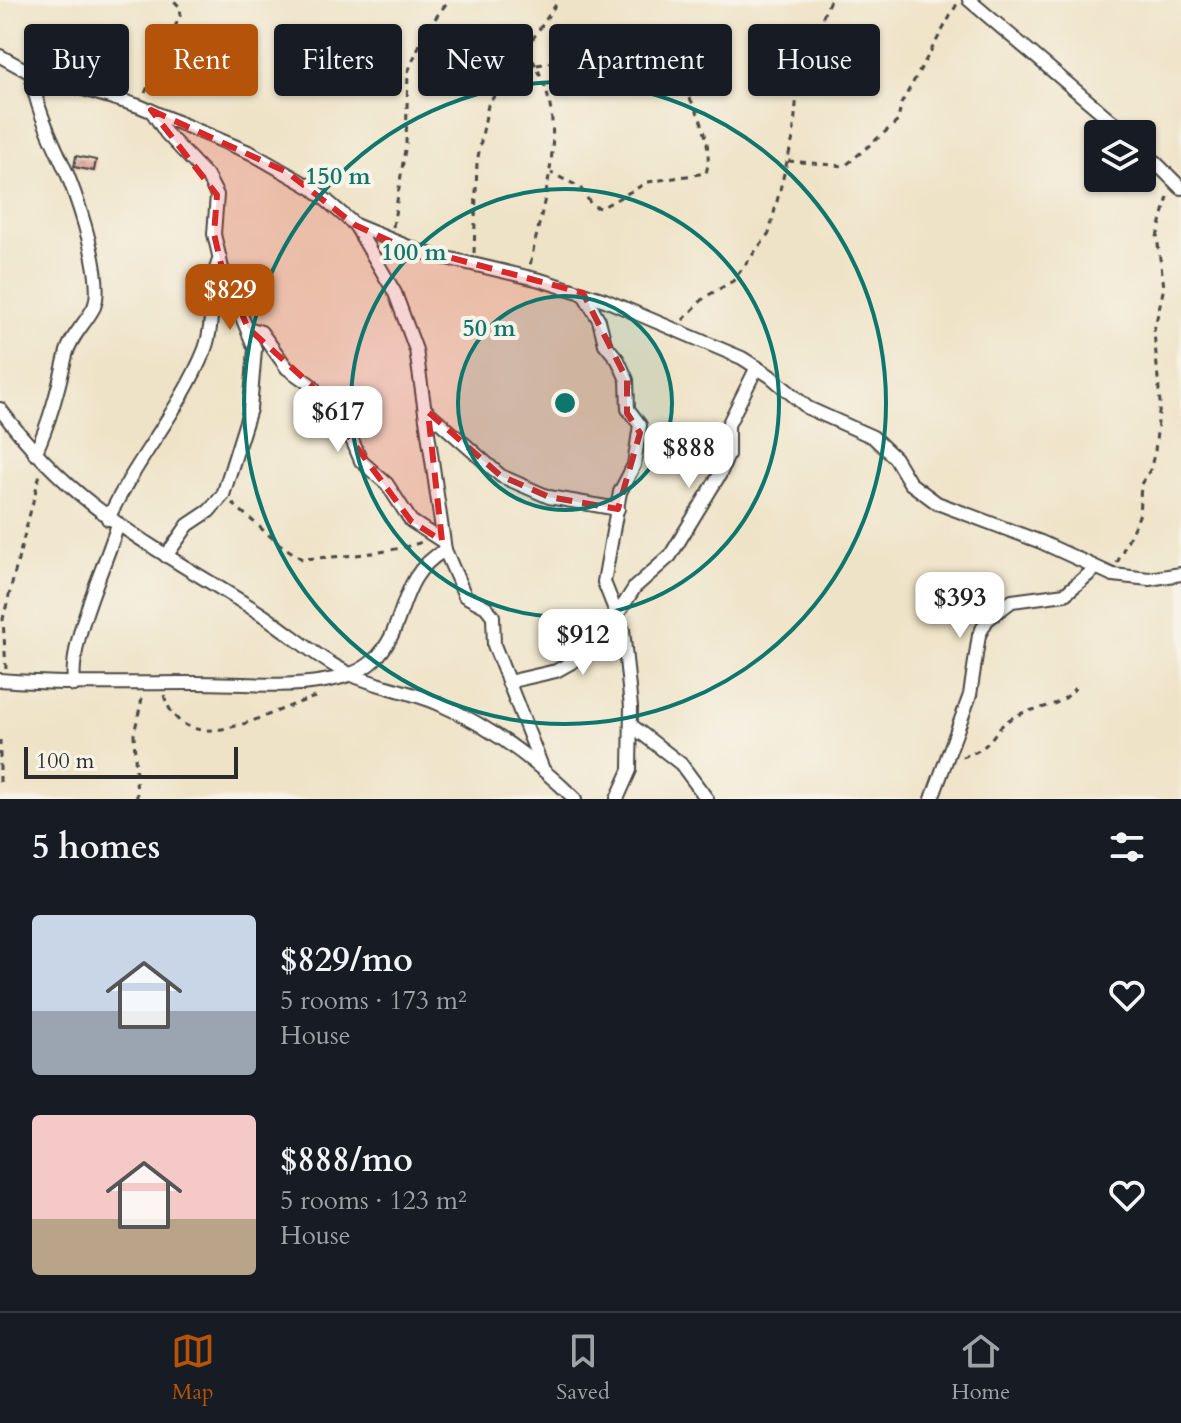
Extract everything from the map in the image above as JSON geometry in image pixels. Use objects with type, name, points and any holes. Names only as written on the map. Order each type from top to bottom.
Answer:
[{"type":"street","points":[[969,0],[1110,120]]},
{"type":"street","points":[[1,59],[24,70]]},
{"type":"street","points":[[35,96],[39,114],[75,200],[97,290],[94,306],[66,353],[40,458]]},
{"type":"street","points":[[106,96],[145,108],[287,172],[335,206],[355,225],[385,274],[408,323],[427,411],[441,543],[465,596],[486,607],[493,616],[494,645],[542,767]]},
{"type":"street","points":[[145,108],[207,176],[217,195],[214,234],[232,296],[255,349],[256,375],[243,439],[223,495],[209,511],[188,525],[166,556]]},
{"type":"street","points":[[1156,163],[1181,188]]},
{"type":"street","points":[[355,225],[392,242],[583,293],[675,329],[757,367],[808,408],[873,437],[895,458],[910,483],[937,503],[1041,542],[1113,575],[1149,579],[1181,574]]},
{"type":"street","points":[[74,685],[72,670],[112,523],[136,464],[172,417],[191,381],[210,328],[213,278],[220,258]]},
{"type":"street","points":[[583,293],[599,320],[605,344],[618,360],[627,380],[628,409],[640,425],[634,465],[623,484],[604,582],[618,613],[628,663],[630,770],[617,799]]},
{"type":"street","points":[[248,328],[261,332],[287,368],[311,385],[350,435],[366,467],[387,484],[411,521],[441,543]]},
{"type":"street","points":[[508,682],[556,671],[601,640],[635,587],[670,556],[720,474],[730,447],[728,425],[757,367]]},
{"type":"street","points":[[0,409],[40,458],[112,523],[352,675],[435,702],[506,739],[542,767],[575,799]]},
{"type":"street","points":[[427,411],[501,476],[549,497],[618,509]]},
{"type":"street","points":[[4,680],[74,685],[313,683],[352,675],[374,660],[386,644],[415,575],[441,543]]},
{"type":"street","points":[[931,799],[970,695],[979,635],[987,620],[1012,601],[1065,594],[1095,569]]},
{"type":"street","points":[[631,725],[681,764],[707,799]]},
{"type":"path","points":[[145,108],[180,16],[181,8],[173,0]]},
{"type":"path","points":[[392,242],[406,143],[408,72],[425,32],[449,0]]},
{"type":"path","points":[[533,37],[559,0]]},
{"type":"path","points":[[675,329],[696,305],[733,281],[764,245],[788,161],[799,71],[830,0]]},
{"type":"path","points":[[788,161],[845,166],[898,121],[901,104],[958,0]]},
{"type":"path","points":[[537,65],[599,55],[650,87],[681,87],[701,125],[708,153],[706,173],[648,182],[601,208],[592,206],[580,187],[551,173]]},
{"type":"path","points":[[528,278],[555,142],[537,65],[533,60]]},
{"type":"path","points":[[474,264],[475,189],[482,122],[494,96]]},
{"type":"path","points":[[1113,575],[1121,548],[1139,516],[1141,484],[1150,470],[1155,451],[1160,403],[1154,331],[1164,287],[1157,237],[1168,204],[1171,177]]},
{"type":"path","points":[[4,680],[3,619],[40,458]]},
{"type":"path","points":[[223,495],[278,543],[302,559],[330,554],[367,556],[441,543]]},
{"type":"path","points":[[161,683],[171,715],[179,723],[205,731],[252,721],[289,704],[317,697],[326,693],[339,678]]},
{"type":"path","points":[[137,799],[134,734],[146,683]]},
{"type":"path","points":[[943,771],[964,756],[988,746],[1001,726],[1015,716],[1051,708],[1075,688]]},
{"type":"path","points":[[0,740],[0,785]]},
{"type":"highlighted area","points":[[151,110],[287,172],[355,225],[392,242],[583,293],[627,380],[627,413],[640,433],[618,509],[549,497],[501,476],[428,412],[442,541],[411,521],[311,385],[248,328],[222,268],[214,234],[217,195]]},
{"type":"building","points":[[76,156],[96,160],[94,171],[74,167]]}]
